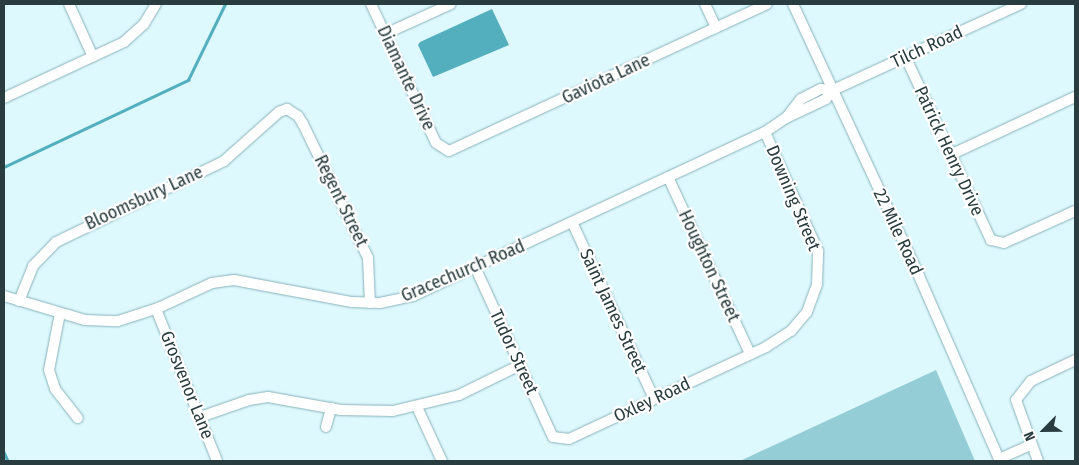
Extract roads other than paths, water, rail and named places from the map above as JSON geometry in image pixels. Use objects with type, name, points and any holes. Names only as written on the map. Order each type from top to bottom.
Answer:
[{"type":"street","points":[[69,4],[93,57]]},
{"type":"street","points":[[4,98],[93,57],[132,36],[144,24],[156,4]]},
{"type":"street","name":"Diamante Drive","points":[[371,4],[436,143],[443,150]]},
{"type":"street","points":[[385,34],[451,4]]},
{"type":"street","points":[[705,4],[716,28]]},
{"type":"street","name":"Gaviota Lane","points":[[443,150],[455,150],[767,4]]},
{"type":"street","name":"22 Mile Road","points":[[793,4],[1000,460]]},
{"type":"street","name":"Tilch Road","points":[[833,90],[1021,4]]},
{"type":"street","name":"Patrick Henry Drive","points":[[906,58],[988,236],[995,243],[1004,243],[1075,211]]},
{"type":"street","name":"Gracechurch Road","points":[[4,296],[85,320],[118,321],[156,309],[212,284],[234,280],[370,303],[413,296],[765,132],[786,118],[826,99],[833,90]]},
{"type":"street","points":[[950,155],[1075,97]]},
{"type":"street","name":"Bloomsbury Lane","points":[[19,301],[34,266],[56,242],[224,161],[279,112],[287,109]]},
{"type":"street","name":"Regent Street","points":[[287,109],[298,116],[303,124],[368,258],[370,303]]},
{"type":"street","name":"Downing Street","points":[[750,354],[783,337],[798,324],[811,303],[819,271],[812,233],[765,132]]},
{"type":"street","name":"Houghton Street","points":[[668,177],[750,354]]},
{"type":"street","name":"Saint James Street","points":[[572,222],[654,399]]},
{"type":"street","name":"Tudor Street","points":[[475,267],[554,437]]},
{"type":"street","name":"Grosvenor Lane","points":[[156,309],[217,461]]},
{"type":"street","points":[[60,313],[49,370],[55,389],[78,418]]},
{"type":"street","name":"Oxley Road","points":[[554,437],[569,439],[750,354]]},
{"type":"street","points":[[1034,460],[1031,445],[1017,408],[1018,393],[1031,381],[1075,360]]},
{"type":"street","points":[[200,417],[249,400],[268,397],[331,408],[382,411],[417,407],[459,395],[520,366]]},
{"type":"street","points":[[417,407],[442,461]]},
{"type":"street","points":[[326,427],[331,408]]},
{"type":"street","points":[[1000,460],[1031,445]]},
{"type":"waterway","points":[[4,167],[188,80],[225,4]]},
{"type":"waterway","points":[[4,452],[8,461]]}]
